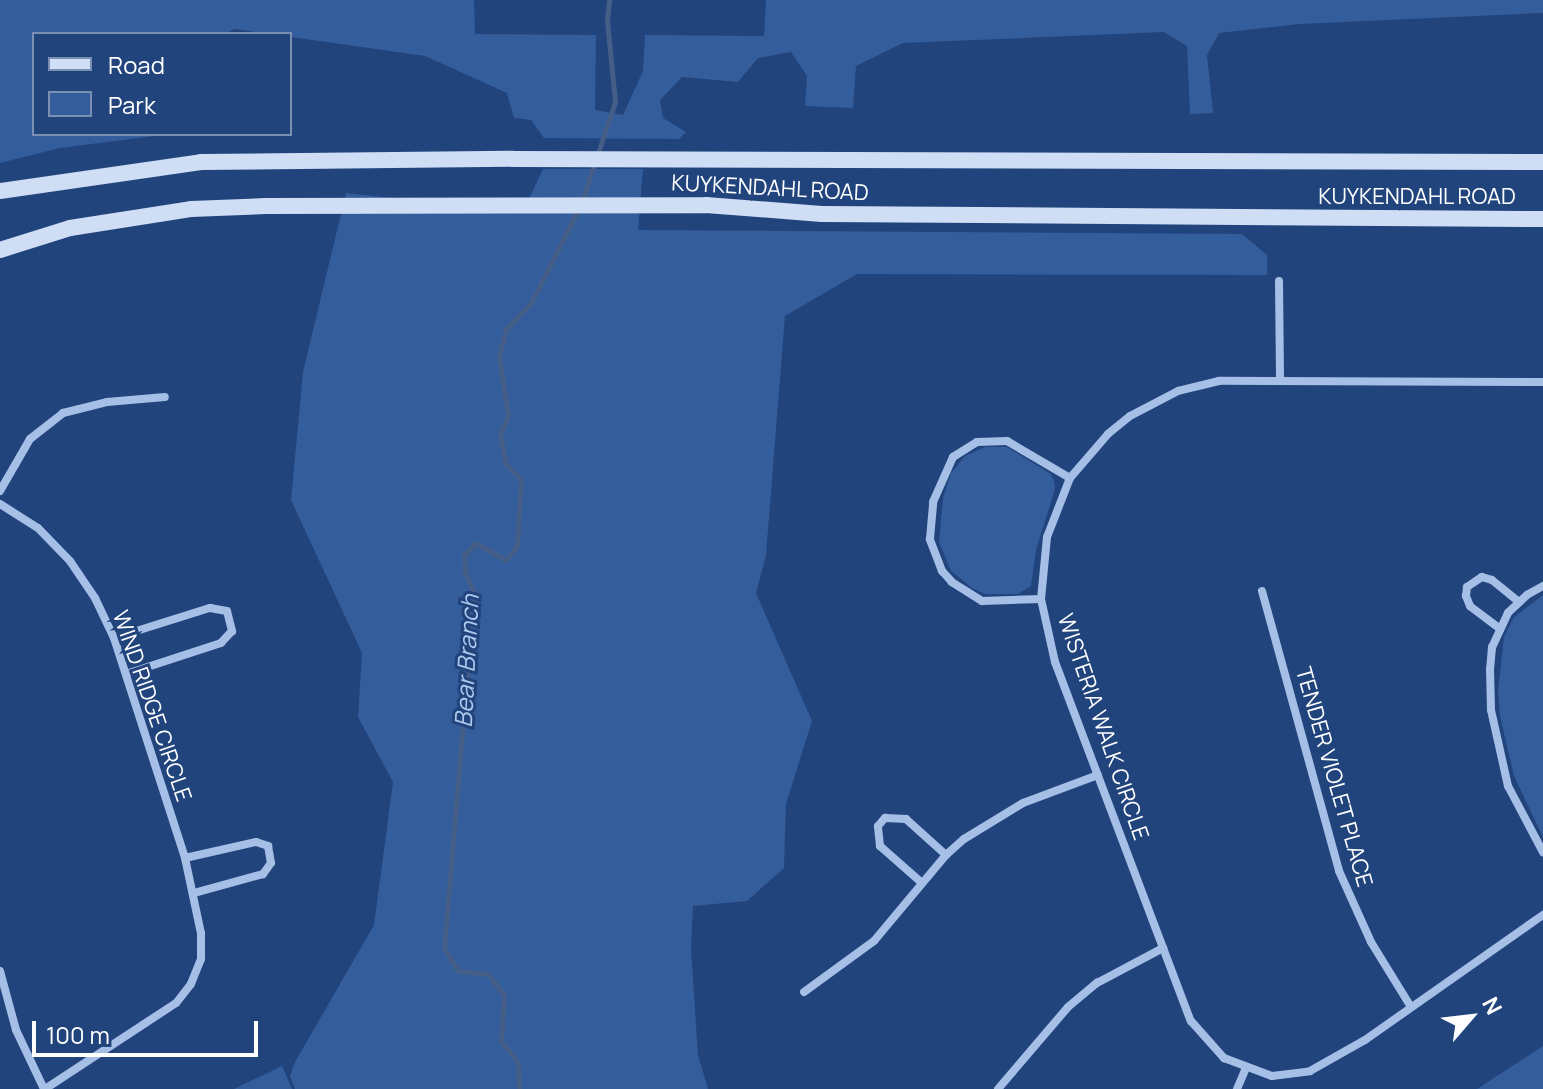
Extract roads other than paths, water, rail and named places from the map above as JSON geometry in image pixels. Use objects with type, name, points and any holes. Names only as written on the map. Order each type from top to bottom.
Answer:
[{"type":"main road","name":"KUYKENDAHL ROAD","points":[[0,191],[201,162],[706,159],[1543,162]]},
{"type":"main road","name":"KUYKENDAHL ROAD","points":[[0,250],[70,228],[191,209],[706,205],[822,214],[1543,219]]},
{"type":"street","points":[[1279,281],[1280,379]]},
{"type":"street","name":"WISTERIA WALK CIRCLE","points":[[1543,382],[1280,379],[1199,384],[1154,402],[1108,434],[1070,478],[1047,537],[1041,599],[1055,662],[1191,1021],[1224,1058],[1272,1076],[1310,1071],[1343,1054],[1543,915]]},
{"type":"street","points":[[0,491],[30,439],[63,413],[107,402],[165,397]]},
{"type":"street","points":[[1041,599],[982,601],[952,582],[942,571],[930,539],[933,502],[953,457],[977,442],[1007,441],[1070,478]]},
{"type":"street","name":"WIND RIDGE CIRCLE","points":[[0,504],[38,528],[70,561],[95,598],[114,638],[185,858],[194,893],[201,959],[191,984],[176,1003],[45,1089]]},
{"type":"street","points":[[1499,628],[1470,606],[1467,587],[1482,577],[1492,580],[1519,602]]},
{"type":"street","points":[[1543,586],[1519,602],[1499,628],[1490,669],[1491,710],[1508,786],[1543,852]]},
{"type":"street","name":"TENDER VIOLET PLACE","points":[[1262,591],[1339,871],[1371,942],[1411,1007]]},
{"type":"street","points":[[114,638],[210,608],[227,611],[232,631],[221,643],[126,674]]},
{"type":"street","points":[[804,992],[874,941],[946,855],[1002,814],[1098,775]]},
{"type":"street","points":[[922,883],[880,846],[878,826],[885,818],[906,819],[946,855]]},
{"type":"street","points":[[185,858],[256,842],[268,846],[271,863],[263,874],[194,893]]},
{"type":"street","points":[[998,1089],[1068,1007],[1097,983],[1163,948]]},
{"type":"street","points":[[0,971],[16,1030],[45,1089]]},
{"type":"street","points":[[1237,1089],[1246,1068]]},
{"type":"waterway","name":"Bear Branch","points":[[582,201],[615,102],[607,20],[609,0]]},
{"type":"waterway","name":"Bear Branch","points":[[519,1089],[518,1062],[501,1041],[504,995],[488,974],[458,971],[444,948],[474,593],[465,572],[464,555],[476,543],[506,560],[517,546],[521,479],[506,464],[500,435],[508,415],[499,356],[506,329],[531,303],[578,210]]}]
